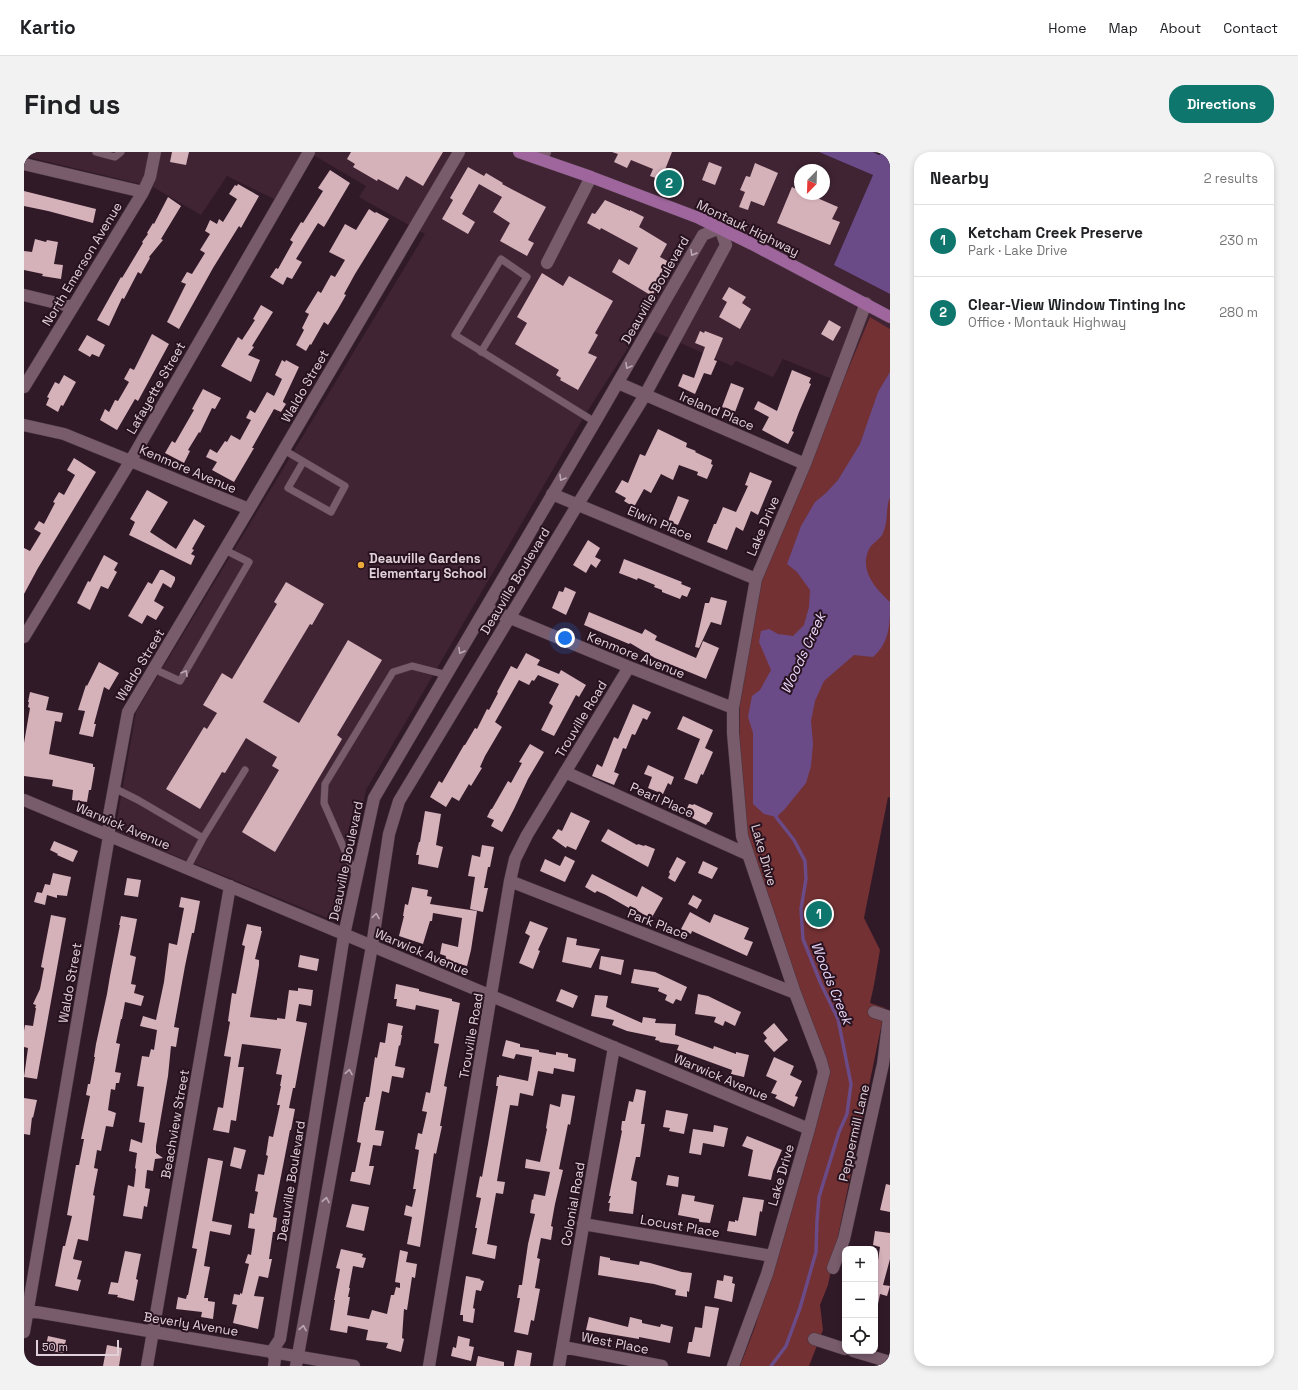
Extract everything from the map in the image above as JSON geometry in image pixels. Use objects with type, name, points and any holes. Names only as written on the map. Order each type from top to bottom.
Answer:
[{"type":"main road","name":"Montauk Highway","points":[[519,152],[543,156],[591,177],[699,218],[866,303],[890,317]]},
{"type":"street","name":"North Emerson Avenue","points":[[24,387],[143,192],[150,176],[155,152]]},
{"type":"street","name":"Lafayette Street","points":[[24,637],[131,460],[309,152]]},
{"type":"street","name":"Waldo Street","points":[[24,1332],[26,1311],[109,836],[109,815],[128,712],[459,152]]},
{"type":"street","points":[[24,164],[143,192]]},
{"type":"street","points":[[547,263],[591,177]]},
{"type":"street","name":"Deauville Boulevard","points":[[272,1352],[280,1339],[344,934],[374,798],[618,383],[703,235],[720,228],[726,245],[645,395],[399,801],[389,834],[372,946],[297,1361]]},
{"type":"street","points":[[24,295],[73,307]]},
{"type":"street","name":"Lake Drive","points":[[733,1366],[772,1256],[824,1072],[742,836],[733,733],[733,708],[756,579],[805,464],[866,303]]},
{"type":"street","name":"Ireland Place","points":[[618,383],[805,464]]},
{"type":"street","name":"Kenmore Avenue","points":[[24,426],[64,434],[249,509]]},
{"type":"street","name":"Elwin Place","points":[[552,494],[756,579]]},
{"type":"street","name":"Kenmore Avenue","points":[[486,608],[629,668],[733,708]]},
{"type":"street","name":"Trouville Road","points":[[429,1366],[515,859],[520,848],[629,668]]},
{"type":"street","name":"Pearl Place","points":[[566,772],[747,854]]},
{"type":"street","name":"Warwick Avenue","points":[[24,800],[809,1129]]},
{"type":"street","name":"Park Place","points":[[510,882],[796,993]]},
{"type":"street","name":"Beachview Street","points":[[147,1366],[230,886]]},
{"type":"street","name":"Peppermill Lane","points":[[833,1268],[844,1239],[883,1064],[890,1017],[874,1012]]},
{"type":"street","name":"Colonial Road","points":[[559,1366],[614,1048]]},
{"type":"street","name":"Locust Place","points":[[583,1224],[772,1256]]},
{"type":"street","name":"Beverly Avenue","points":[[26,1311],[272,1352],[297,1361],[354,1366]]},
{"type":"street","points":[[814,1339],[842,1347]]},
{"type":"street","name":"West Place","points":[[563,1347],[662,1366]]},
{"type":"street","points":[[272,1352],[275,1359],[274,1366]]},
{"type":"street","points":[[863,1354],[890,1362]]},
{"type":"lane","points":[[96,152],[115,157],[121,152]]},
{"type":"lane","points":[[481,352],[527,278],[501,259],[455,335],[481,352],[595,422]]},
{"type":"lane","points":[[284,450],[345,486],[331,512],[288,488],[304,462]]},
{"type":"lane","points":[[154,668],[180,681],[249,562],[225,550]]},
{"type":"lane","points":[[356,876],[324,804],[325,784],[393,672],[412,666],[447,675]]},
{"type":"lane","points":[[187,868],[203,838],[245,770]]},
{"type":"lane","points":[[114,788],[138,800],[203,838]]},
{"type":"shaded area","points":[[24,152],[819,152],[873,175],[835,265],[890,294],[890,329],[870,317],[842,383],[783,359],[773,377],[736,361],[732,366],[642,326],[583,418],[366,790],[339,923],[115,831],[136,712],[425,234],[359,197],[366,186],[310,153],[280,202],[227,176],[201,215],[153,187],[24,156]]},
{"type":"shaded area","points":[[870,317],[890,329],[890,798],[888,797],[864,918],[880,950],[870,1003],[885,1008],[828,1285],[820,1305],[823,1330],[809,1366],[740,1366],[755,1327],[828,1070],[744,832],[739,764],[740,696],[760,578]]},
{"type":"water","points":[[819,152],[873,152],[879,155],[885,152],[890,152],[890,294],[834,265],[873,175]]},
{"type":"water","points":[[890,372],[890,497],[885,528],[882,535],[869,549],[866,557],[867,571],[870,578],[879,591],[890,602],[888,632],[883,645],[873,657],[854,655],[824,681],[815,701],[811,721],[813,744],[811,766],[806,783],[784,810],[776,817],[764,814],[753,804],[753,733],[748,717],[752,696],[760,690],[771,670],[759,642],[761,631],[769,629],[778,634],[793,636],[804,625],[809,607],[810,590],[797,572],[787,564],[801,526],[815,502],[838,480],[860,444],[878,392]]},
{"type":"building","points":[[172,152],[189,152],[186,165],[170,162]]},
{"type":"building","points":[[351,152],[443,152],[423,186],[406,176],[398,190],[378,179],[377,181],[353,167],[355,164],[347,159]]},
{"type":"building","points":[[612,152],[672,152],[661,180],[650,176],[653,169],[631,160],[627,168],[614,162],[618,154]]},
{"type":"building","points":[[709,162],[722,167],[715,185],[702,180]]},
{"type":"building","points":[[755,163],[778,173],[764,206],[751,201],[748,210],[739,207],[745,192],[740,190],[746,176],[750,177]]},
{"type":"building","points":[[468,167],[484,176],[486,173],[503,183],[502,184],[546,207],[528,240],[534,243],[527,256],[500,241],[510,223],[493,212],[502,197],[479,184],[462,214],[475,222],[468,234],[442,219],[453,200],[450,198]]},
{"type":"building","points":[[330,170],[350,183],[324,227],[318,223],[296,259],[302,262],[292,279],[287,277],[283,285],[270,277],[276,268],[278,269],[293,242],[290,240],[301,222],[303,223],[323,191],[318,188]]},
{"type":"building","points":[[238,184],[259,196],[241,228],[239,226],[213,268],[179,329],[167,322],[186,284],[181,282],[187,272],[192,274],[205,253],[200,250],[210,234],[205,231],[210,220],[217,224],[219,219],[223,222],[237,199],[229,194],[235,185],[237,186]]},
{"type":"building","points":[[792,187],[794,188],[794,200],[822,200],[838,207],[832,219],[840,222],[830,245],[777,223]]},
{"type":"building","points":[[24,191],[96,209],[93,223],[24,206]]},
{"type":"building","points":[[168,197],[181,206],[161,239],[163,240],[149,257],[150,258],[141,274],[138,272],[124,299],[122,298],[109,326],[97,320],[121,277],[122,278],[143,243],[142,242],[148,234],[147,233],[153,223],[154,224]]},
{"type":"building","points":[[605,200],[644,217],[639,227],[667,244],[660,257],[671,263],[652,296],[612,272],[619,259],[629,265],[638,248],[601,228],[600,230],[587,223],[592,213],[595,214]]},
{"type":"building","points":[[369,209],[389,219],[355,274],[344,294],[346,295],[328,325],[324,322],[306,351],[296,345],[304,330],[302,328],[309,314],[305,312],[318,291],[321,293],[331,275],[335,277],[345,260],[329,252],[345,224],[356,230]]},
{"type":"building","points":[[35,239],[46,242],[47,240],[58,242],[54,264],[63,265],[61,279],[42,276],[43,274],[24,270],[24,251],[32,252]]},
{"type":"building","points":[[542,273],[563,286],[569,276],[613,301],[595,333],[598,335],[588,353],[597,357],[578,390],[560,380],[561,378],[556,375],[559,370],[515,344],[527,323],[517,317]]},
{"type":"building","points":[[729,287],[746,297],[742,303],[751,309],[740,329],[719,317],[727,302],[722,299]]},
{"type":"building","points":[[261,305],[273,312],[248,355],[260,360],[251,382],[221,366],[238,337],[242,340],[255,320],[253,319]]},
{"type":"building","points":[[829,320],[841,327],[833,341],[821,334]]},
{"type":"building","points":[[700,331],[704,333],[705,331],[723,338],[714,360],[717,361],[711,375],[704,373],[695,394],[678,386],[683,374],[694,378],[705,347],[695,343]]},
{"type":"building","points":[[152,334],[169,344],[138,401],[135,399],[117,430],[100,420],[105,409],[109,412],[115,400],[118,401],[129,382],[124,379],[130,368],[134,370]]},
{"type":"building","points":[[87,335],[105,345],[99,357],[92,354],[90,357],[78,350]]},
{"type":"building","points":[[282,360],[285,362],[286,360],[299,367],[283,401],[286,404],[281,412],[274,409],[252,448],[254,448],[234,482],[212,470],[217,462],[206,457],[210,449],[217,453],[231,435],[240,440],[251,420],[246,418],[250,410],[255,413],[267,392],[274,396],[282,379],[275,375]]},
{"type":"building","points":[[792,370],[811,378],[809,383],[811,384],[792,431],[794,432],[788,444],[762,430],[769,417],[754,409],[758,401],[777,411]]},
{"type":"building","points":[[64,375],[76,382],[63,406],[61,405],[58,412],[46,405],[49,398],[47,397],[55,382],[59,384]]},
{"type":"building","points":[[731,383],[744,388],[735,412],[722,407]]},
{"type":"building","points":[[203,389],[221,398],[215,409],[212,408],[200,433],[199,432],[188,450],[190,451],[184,463],[165,453],[172,441],[175,443],[194,410],[192,409]]},
{"type":"building","points":[[658,429],[687,443],[686,447],[712,460],[711,464],[713,465],[707,479],[697,475],[698,472],[679,465],[673,480],[661,474],[651,493],[644,489],[634,507],[624,501],[626,498],[615,492],[622,480],[628,483],[640,454],[645,456]]},
{"type":"building","points":[[74,458],[96,472],[24,594],[24,548],[30,551],[41,533],[34,529],[39,521],[44,524],[59,492],[64,495],[75,475],[67,470]]},
{"type":"building","points":[[750,472],[772,481],[758,515],[751,511],[743,531],[736,527],[727,550],[707,542],[723,507],[736,512],[748,486],[745,485]]},
{"type":"building","points":[[147,490],[168,502],[150,532],[176,549],[194,519],[205,526],[192,549],[194,550],[191,554],[195,556],[191,565],[129,535],[135,522],[130,519]]},
{"type":"building","points":[[678,496],[689,500],[678,525],[668,521]]},
{"type":"building","points":[[588,540],[600,548],[595,557],[601,560],[596,568],[591,564],[586,573],[573,565]]},
{"type":"building","points":[[104,555],[118,563],[114,570],[117,572],[108,589],[101,586],[90,610],[77,603]]},
{"type":"building","points":[[624,559],[682,582],[681,584],[691,588],[687,597],[682,595],[680,599],[662,592],[662,590],[654,587],[655,585],[638,578],[637,580],[619,573]]},
{"type":"building","points":[[160,570],[163,570],[175,577],[175,580],[171,588],[163,583],[154,601],[164,607],[156,620],[147,615],[142,624],[128,616],[148,582],[152,584]]},
{"type":"building","points":[[286,582],[324,604],[312,625],[310,624],[263,702],[299,723],[348,640],[382,660],[337,735],[342,739],[275,852],[242,832],[279,770],[272,766],[277,757],[246,738],[225,773],[222,772],[200,809],[166,789],[204,727],[207,729],[217,713],[203,705],[222,673],[232,679],[277,604],[274,602]]},
{"type":"building","points":[[565,587],[576,592],[566,615],[552,608],[559,591],[563,592]]},
{"type":"building","points":[[711,597],[727,601],[721,625],[711,622],[699,648],[695,647],[705,603],[709,603]]},
{"type":"building","points":[[589,612],[642,634],[645,629],[657,636],[655,640],[696,658],[703,641],[719,648],[706,679],[655,658],[630,643],[629,644],[584,625]]},
{"type":"building","points":[[526,653],[540,660],[537,665],[559,674],[561,670],[586,685],[579,697],[576,695],[554,736],[541,730],[553,706],[549,703],[559,684],[538,675],[529,685],[519,680],[495,722],[502,727],[485,756],[480,767],[482,768],[471,786],[469,784],[459,801],[452,797],[446,807],[430,797],[439,781],[442,783],[475,728],[477,729],[487,709],[489,710],[511,666],[517,669]]},
{"type":"building","points":[[99,662],[119,673],[109,690],[104,687],[94,724],[96,724],[93,737],[79,734],[85,711],[78,710],[86,685],[87,686]]},
{"type":"building","points":[[30,692],[49,697],[46,710],[63,713],[61,722],[55,721],[49,754],[93,764],[93,767],[95,767],[91,790],[89,790],[87,802],[72,800],[73,790],[52,786],[53,780],[24,776],[24,743],[30,708],[28,707],[28,702]]},
{"type":"building","points":[[633,704],[651,712],[647,720],[643,718],[635,735],[632,734],[626,749],[623,748],[614,772],[619,774],[614,785],[592,776],[597,764],[602,767],[614,737],[618,739]]},
{"type":"building","points":[[683,716],[713,730],[705,748],[713,752],[703,775],[701,774],[697,784],[684,779],[700,739],[677,729]]},
{"type":"building","points":[[530,744],[544,752],[528,779],[502,832],[491,826],[494,820],[487,817],[508,781],[511,783],[522,763],[519,762]]},
{"type":"building","points":[[648,765],[674,777],[671,785],[668,783],[663,794],[648,788],[652,777],[644,774]]},
{"type":"building","points":[[689,804],[694,804],[713,813],[706,825],[685,813]]},
{"type":"building","points":[[425,811],[441,814],[436,845],[443,847],[438,868],[418,864],[419,855],[416,855],[420,842]]},
{"type":"building","points":[[571,812],[590,821],[576,850],[567,846],[566,848],[552,838],[558,829],[562,831]]},
{"type":"building","points":[[608,829],[637,845],[645,845],[655,849],[648,867],[601,841]]},
{"type":"building","points":[[54,841],[78,851],[73,862],[50,850]]},
{"type":"building","points":[[482,845],[494,847],[484,888],[488,888],[483,912],[470,909],[475,877],[468,876],[472,855],[480,857]]},
{"type":"building","points":[[565,856],[575,861],[565,882],[540,871],[545,859],[560,866]]},
{"type":"building","points":[[677,857],[686,862],[675,882],[668,878],[670,874],[669,872]]},
{"type":"building","points":[[703,861],[718,868],[712,879],[698,873]]},
{"type":"building","points":[[53,873],[71,877],[67,896],[57,895],[57,898],[47,895],[45,905],[34,902],[37,892],[42,893],[45,884],[50,885]]},
{"type":"building","points":[[592,874],[637,897],[642,886],[663,898],[651,919],[630,906],[629,908],[606,895],[597,891],[595,893],[585,887]]},
{"type":"building","points":[[127,878],[141,880],[138,897],[124,895]]},
{"type":"building","points":[[412,887],[428,890],[427,896],[432,897],[430,904],[477,911],[467,966],[445,960],[446,956],[440,954],[442,943],[458,947],[462,918],[433,913],[432,921],[430,921],[423,944],[399,936],[404,916],[405,904],[408,905]]},
{"type":"building","points":[[693,895],[702,900],[697,909],[688,904]]},
{"type":"building","points":[[181,897],[200,901],[194,933],[192,933],[185,966],[174,1027],[179,1028],[176,1047],[171,1046],[168,1076],[156,1146],[156,1153],[163,1158],[155,1159],[153,1171],[147,1170],[145,1188],[150,1189],[147,1207],[144,1206],[142,1219],[123,1216],[128,1185],[134,1187],[136,1169],[137,1153],[129,1151],[131,1139],[142,1143],[145,1123],[139,1122],[144,1087],[137,1086],[142,1056],[149,1057],[151,1049],[154,1050],[157,1030],[140,1026],[143,1016],[156,1020],[164,982],[169,943],[177,945],[184,908],[179,907]]},
{"type":"building","points":[[690,912],[710,923],[714,914],[749,928],[744,939],[753,942],[747,956],[692,931],[691,934],[681,929]]},
{"type":"building","points":[[51,915],[66,918],[37,1079],[24,1077],[28,1048],[24,1047],[24,1031],[25,1025],[33,1026],[36,1005],[33,1004],[40,989],[44,968],[41,967]]},
{"type":"building","points":[[121,916],[137,919],[130,955],[136,957],[131,984],[136,985],[134,993],[144,996],[141,1006],[125,1002],[121,1019],[116,1043],[120,1044],[115,1072],[121,1073],[119,1083],[116,1083],[115,1090],[111,1089],[108,1110],[116,1113],[113,1127],[106,1126],[101,1151],[97,1150],[94,1168],[98,1169],[93,1195],[95,1196],[88,1241],[78,1239],[73,1259],[82,1261],[77,1279],[81,1280],[78,1291],[55,1286],[63,1246],[65,1246],[72,1216],[67,1215],[76,1165],[79,1165],[84,1139],[81,1139],[90,1096],[86,1095],[88,1084],[90,1084],[96,1044],[107,994]]},
{"type":"building","points":[[530,921],[548,928],[538,950],[540,951],[533,969],[519,963],[530,936],[525,933]]},
{"type":"building","points":[[247,924],[261,927],[262,931],[255,959],[259,960],[259,965],[250,1017],[277,1020],[277,1018],[285,1019],[289,990],[298,991],[298,988],[313,990],[311,1006],[299,1004],[296,1021],[307,1023],[295,1088],[293,1088],[289,1108],[295,1109],[273,1217],[277,1218],[275,1232],[273,1232],[269,1259],[272,1259],[268,1278],[259,1276],[254,1296],[264,1297],[258,1329],[233,1323],[237,1305],[232,1304],[234,1294],[242,1294],[249,1264],[245,1263],[248,1254],[251,1255],[255,1229],[248,1228],[250,1213],[254,1214],[258,1192],[255,1191],[258,1174],[264,1175],[268,1156],[266,1155],[269,1136],[273,1137],[280,1105],[277,1105],[282,1075],[276,1074],[281,1049],[242,1044],[238,1067],[244,1067],[236,1121],[231,1120],[229,1133],[213,1130],[218,1107],[223,1108],[231,1057],[224,1056],[230,1022],[228,1021],[232,993],[236,994],[245,946],[242,945]]},
{"type":"building","points":[[567,937],[577,939],[576,945],[600,949],[591,968],[562,962]]},
{"type":"building","points":[[300,955],[319,959],[317,971],[298,967]]},
{"type":"building","points":[[601,956],[624,960],[621,975],[599,969]]},
{"type":"building","points":[[634,969],[655,972],[687,987],[681,1001],[676,999],[673,1004],[665,1000],[667,995],[658,991],[659,988],[631,983]]},
{"type":"building","points":[[396,984],[419,989],[419,991],[452,999],[452,1001],[460,1003],[444,1086],[447,1087],[440,1126],[442,1126],[436,1154],[434,1153],[420,1247],[407,1244],[412,1217],[404,1215],[406,1205],[412,1207],[416,1189],[413,1189],[419,1150],[415,1149],[418,1133],[422,1134],[427,1112],[422,1111],[426,1092],[430,1093],[439,1044],[434,1043],[439,1010],[416,1005],[415,1010],[396,1006],[397,999],[394,999]]},
{"type":"building","points":[[561,989],[578,996],[573,1008],[556,1001]]},
{"type":"building","points":[[698,994],[708,996],[741,1012],[735,1026],[725,1021],[723,1026],[714,1022],[716,1017],[695,1014]]},
{"type":"building","points":[[595,995],[608,996],[606,1007],[642,1023],[643,1017],[656,1019],[655,1023],[676,1024],[675,1035],[713,1049],[714,1046],[736,1054],[736,1052],[749,1055],[744,1077],[731,1074],[732,1070],[677,1050],[679,1045],[659,1042],[660,1041],[655,1040],[656,1037],[627,1031],[612,1025],[614,1020],[591,1016]]},
{"type":"building","points":[[388,1023],[403,1026],[395,1066],[405,1068],[403,1078],[392,1076],[389,1093],[382,1091],[375,1130],[384,1131],[381,1146],[373,1145],[369,1166],[374,1166],[370,1185],[350,1181],[352,1172],[355,1172],[361,1143],[357,1142],[364,1102],[366,1097],[369,1097],[375,1057],[377,1058],[380,1042],[385,1043]]},
{"type":"building","points":[[774,1023],[788,1040],[774,1052],[764,1041],[767,1038],[763,1033]]},
{"type":"building","points":[[506,1040],[520,1044],[520,1047],[556,1055],[556,1052],[568,1054],[568,1057],[576,1059],[574,1072],[554,1068],[553,1074],[538,1071],[533,1096],[520,1093],[518,1106],[510,1105],[497,1181],[505,1182],[503,1194],[496,1193],[487,1244],[497,1246],[495,1259],[472,1254],[481,1198],[476,1197],[480,1176],[482,1177],[488,1144],[498,1086],[496,1086],[497,1077],[499,1077],[499,1075],[528,1081],[532,1057],[516,1054],[514,1059],[502,1056]]},
{"type":"building","points":[[774,1057],[794,1066],[790,1075],[802,1081],[795,1096],[798,1097],[794,1107],[775,1098],[777,1095],[771,1093],[777,1081],[766,1076]]},
{"type":"building","points":[[636,1089],[646,1091],[641,1124],[645,1124],[640,1157],[636,1157],[631,1180],[637,1182],[633,1214],[609,1211],[610,1203],[608,1203],[611,1196],[609,1196],[622,1131],[622,1121],[625,1121],[629,1101],[633,1102]]},
{"type":"building","points":[[562,1094],[575,1096],[570,1125],[568,1124],[559,1169],[563,1170],[551,1226],[553,1227],[551,1240],[541,1238],[537,1258],[540,1259],[535,1288],[540,1289],[534,1321],[531,1320],[528,1335],[514,1332],[520,1298],[517,1298],[519,1285],[522,1285],[528,1244],[535,1214],[530,1213],[532,1199],[533,1200],[534,1194],[545,1196],[550,1172],[525,1168],[526,1159],[540,1162],[547,1129],[550,1104],[560,1107]]},
{"type":"building","points":[[24,1098],[37,1100],[33,1118],[32,1117],[30,1135],[24,1134]]},
{"type":"building","points":[[666,1110],[688,1114],[684,1134],[669,1131],[670,1128],[663,1127]]},
{"type":"building","points":[[714,1125],[728,1128],[724,1147],[703,1143],[701,1155],[689,1153],[693,1129],[713,1132]]},
{"type":"building","points":[[747,1136],[782,1150],[773,1171],[771,1180],[748,1176],[753,1150],[742,1146]]},
{"type":"building","points":[[234,1147],[246,1150],[241,1169],[230,1166]]},
{"type":"building","points":[[208,1158],[223,1161],[212,1221],[232,1225],[230,1235],[210,1231],[204,1266],[210,1267],[204,1298],[208,1298],[208,1301],[215,1302],[213,1319],[201,1317],[202,1312],[176,1309],[178,1297],[186,1299],[188,1295],[197,1249],[192,1248]]},
{"type":"building","points":[[668,1175],[679,1177],[678,1187],[666,1185]]},
{"type":"building","points":[[886,1184],[890,1185],[890,1212],[880,1210]]},
{"type":"building","points":[[682,1194],[695,1196],[694,1201],[714,1205],[710,1223],[700,1222],[699,1219],[678,1215]]},
{"type":"building","points":[[743,1197],[764,1200],[762,1212],[760,1211],[756,1236],[727,1231],[729,1221],[738,1221]]},
{"type":"building","points":[[352,1204],[369,1207],[364,1231],[346,1227]]},
{"type":"building","points":[[875,1231],[890,1233],[890,1259],[883,1285],[890,1286],[887,1296],[880,1294],[878,1304],[878,1260],[880,1247],[873,1245]]},
{"type":"building","points":[[341,1249],[363,1254],[362,1257],[366,1258],[363,1268],[353,1266],[349,1288],[348,1297],[350,1297],[347,1315],[369,1319],[372,1310],[387,1314],[391,1295],[394,1295],[396,1287],[400,1288],[400,1283],[395,1282],[400,1250],[408,1252],[406,1262],[417,1264],[415,1278],[412,1277],[407,1310],[404,1309],[402,1338],[404,1339],[401,1352],[386,1348],[388,1343],[366,1340],[368,1330],[348,1326],[347,1333],[330,1330],[340,1269],[336,1268]]},
{"type":"building","points":[[125,1251],[141,1254],[136,1279],[138,1280],[134,1301],[117,1297],[118,1295],[108,1294],[111,1282],[118,1283]]},
{"type":"building","points":[[600,1256],[610,1258],[610,1260],[639,1265],[640,1261],[682,1272],[692,1273],[689,1292],[687,1291],[687,1297],[675,1295],[676,1290],[654,1284],[598,1275]]},
{"type":"building","points":[[724,1275],[733,1277],[732,1283],[735,1284],[732,1302],[714,1298],[717,1280],[723,1281]]},
{"type":"building","points":[[466,1276],[484,1281],[481,1291],[476,1290],[473,1308],[475,1309],[473,1323],[463,1321],[463,1315],[460,1315]]},
{"type":"building","points":[[705,1306],[719,1308],[710,1357],[687,1353],[689,1342],[692,1342],[695,1327],[702,1328]]},
{"type":"building","points":[[589,1317],[628,1327],[630,1317],[642,1320],[642,1323],[660,1327],[661,1324],[673,1327],[670,1343],[586,1330]]},
{"type":"building","points":[[48,1336],[66,1340],[63,1353],[45,1350]]},
{"type":"building","points":[[458,1336],[470,1339],[469,1346],[474,1347],[471,1361],[451,1356],[453,1347],[456,1348]]},
{"type":"building","points":[[107,1345],[122,1348],[119,1366],[103,1366]]},
{"type":"building","points":[[517,1350],[532,1353],[530,1366],[514,1366]]},
{"type":"building","points":[[478,1356],[504,1362],[504,1366],[476,1366]]},
{"type":"waterway","name":"Woods Creek","points":[[771,1366],[786,1346],[800,1308],[816,1252],[819,1197],[839,1132],[847,1114],[851,1084],[838,1019],[821,984],[803,939],[801,909],[806,879],[805,861],[794,840],[776,817],[777,814]]},
{"type":"place","name":"Clear-View Window Tinting Inc","points":[[669,183]]},
{"type":"place","name":"Deauville Gardens Elementary School","points":[[361,565]]},
{"type":"place","name":"Ketcham Creek Preserve","points":[[819,914]]}]
